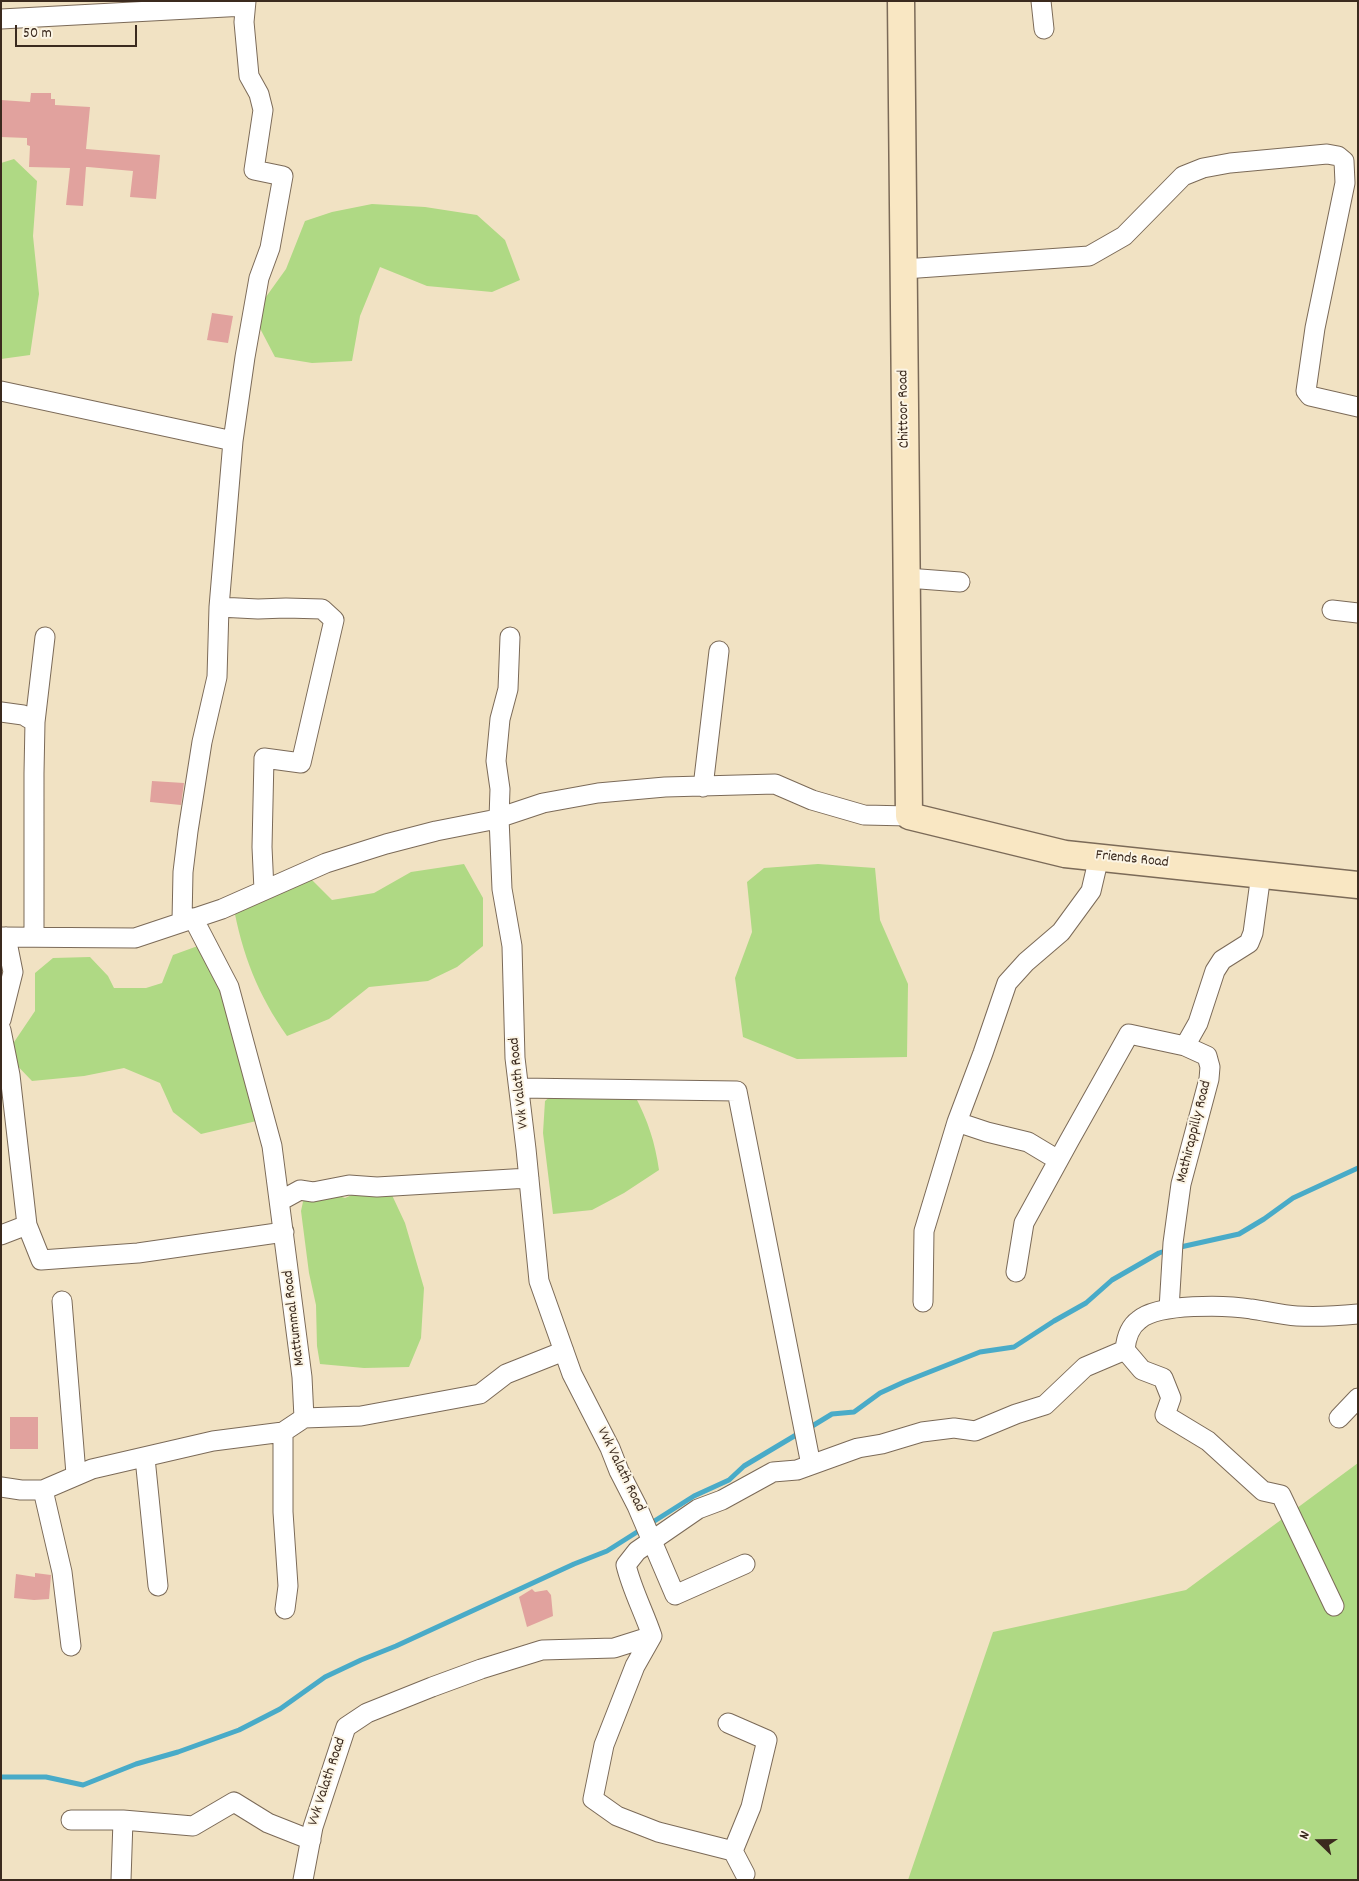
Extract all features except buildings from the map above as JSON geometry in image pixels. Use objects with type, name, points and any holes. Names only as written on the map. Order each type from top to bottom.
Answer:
[{"type":"main road","name":"Chittoor Road","points":[[901,1],[909,816]]},
{"type":"main road","name":"Friends Road","points":[[909,816],[1065,854],[1358,885]]},
{"type":"street","points":[[1040,1],[1044,29]]},
{"type":"street","points":[[1,19],[246,4],[244,22],[249,76],[259,94],[263,110],[254,170],[283,176],[270,248],[259,278],[233,441],[219,607],[217,677],[202,742],[183,872],[187,920]]},
{"type":"street","points":[[904,269],[1089,256],[1124,236],[1184,176],[1203,168],[1280,157],[1305,157],[1327,154],[1338,156],[1344,161],[1346,183],[1317,318],[1306,391],[1310,396],[1358,407]]},
{"type":"street","points":[[1,390],[233,441]]},
{"type":"street","points":[[907,578],[960,582]]},
{"type":"street","points":[[219,607],[322,609],[334,620],[301,763],[264,758],[262,847],[264,890]]},
{"type":"street","points":[[1332,610],[1358,613]]},
{"type":"street","points":[[34,937],[35,722],[45,637]]},
{"type":"street","name":"Vvk Valath Road","points":[[510,637],[508,690],[500,719],[496,762],[500,789],[499,818],[502,889],[512,946],[515,1058],[539,1281],[572,1374],[644,1520],[675,1595],[745,1564]]},
{"type":"street","points":[[703,787],[719,651]]},
{"type":"street","points":[[1,712],[23,715],[35,722]]},
{"type":"street","points":[[1,1020],[12,972],[4,937],[135,938],[222,909],[326,863],[386,844],[499,818],[543,804],[598,793],[665,788],[775,784],[812,800],[864,815],[909,816]]},
{"type":"street","points":[[923,1302],[924,1231],[957,1122],[1007,983],[1026,962],[1061,932],[1091,891],[1099,857]]},
{"type":"street","points":[[1016,1272],[1024,1223],[1129,1034],[1185,1046],[1198,1023],[1215,971],[1222,960],[1249,943],[1253,933],[1261,874]]},
{"type":"street","name":"Mattummal Road","points":[[187,920],[229,987],[272,1146],[302,1377],[304,1418]]},
{"type":"street","points":[[1,1030],[10,1075],[27,1225],[41,1260],[147,1252],[284,1232]]},
{"type":"street","name":"Mathirappilly Road","points":[[1169,1309],[1173,1243],[1181,1184],[1210,1079],[1210,1067],[1207,1056],[1185,1046]]},
{"type":"street","points":[[519,1088],[737,1091],[811,1465]]},
{"type":"street","points":[[957,1122],[1028,1142],[1058,1160]]},
{"type":"street","points":[[280,1200],[300,1190],[313,1192],[349,1184],[377,1187],[529,1178]]},
{"type":"street","points":[[1,1235],[27,1225]]},
{"type":"street","points":[[62,1301],[76,1474]]},
{"type":"street","points":[[1124,1350],[1127,1336],[1139,1319],[1161,1310],[1183,1307],[1249,1308],[1288,1315],[1323,1317],[1358,1314]]},
{"type":"street","points":[[745,1874],[733,1851],[658,1832],[617,1816],[593,1799],[604,1745],[635,1666],[652,1636],[646,1618],[631,1587],[626,1565],[636,1551],[698,1509],[722,1500],[773,1472],[797,1470],[858,1448],[882,1444],[922,1432],[954,1428],[975,1431],[1016,1414],[1045,1405],[1085,1367],[1124,1350]]},
{"type":"street","points":[[1124,1350],[1142,1370],[1163,1378],[1171,1398],[1166,1415],[1208,1441],[1263,1491],[1281,1495],[1334,1606]]},
{"type":"street","points":[[1,1486],[21,1490],[44,1490],[92,1468],[145,1458],[213,1441],[283,1432],[304,1418],[361,1416],[480,1394],[506,1374],[564,1351]]},
{"type":"street","points":[[1339,1418],[1358,1398]]},
{"type":"street","points":[[283,1432],[284,1512],[288,1586],[285,1609]]},
{"type":"street","points":[[145,1458],[158,1586]]},
{"type":"street","points":[[44,1490],[62,1572],[71,1646]]},
{"type":"street","name":"Vvk Valath Road","points":[[303,1880],[311,1840],[346,1726],[367,1713],[481,1669],[542,1650],[614,1648],[652,1636]]},
{"type":"street","points":[[728,1723],[767,1740],[751,1807],[733,1851]]},
{"type":"street","points":[[71,1820],[123,1820],[194,1826],[234,1802],[268,1823],[311,1840]]},
{"type":"street","points":[[121,1880],[123,1820]]},
{"type":"green space","points":[[14,159],[37,181],[33,236],[39,294],[30,355],[1,359],[1,163]]},
{"type":"green space","points":[[372,204],[425,207],[477,215],[505,240],[520,280],[492,292],[427,286],[380,267],[360,316],[352,361],[312,363],[275,357],[253,315],[286,269],[305,221],[332,212]]},
{"type":"green space","points":[[464,864],[483,898],[483,946],[457,967],[428,981],[369,987],[329,1019],[287,1036],[268,1005],[252,973],[241,940],[233,904],[305,873],[332,900],[374,893],[411,872]]},
{"type":"green space","points":[[818,864],[875,868],[880,920],[908,984],[907,1057],[797,1059],[743,1037],[735,978],[752,932],[747,882],[764,868]]},
{"type":"green space","points":[[206,943],[265,1119],[201,1134],[173,1112],[160,1083],[124,1068],[84,1076],[32,1081],[6,1054],[35,1011],[35,973],[53,958],[90,957],[108,976],[114,988],[146,988],[162,983],[173,955]]},
{"type":"green space","points":[[559,1089],[635,1096],[650,1132],[659,1170],[624,1193],[592,1210],[553,1214],[543,1133],[545,1101]]},
{"type":"green space","points":[[373,1186],[391,1193],[405,1223],[424,1288],[421,1338],[409,1367],[364,1368],[320,1364],[317,1346],[316,1305],[309,1273],[301,1211],[304,1197],[329,1193],[345,1198]]},
{"type":"green space","points":[[1358,1463],[1358,1880],[908,1880],[993,1632],[1186,1590]]},
{"type":"waterway","points":[[1176,1248],[1239,1234],[1293,1198],[1358,1168]]},
{"type":"waterway","points":[[809,1428],[832,1414],[854,1412],[880,1393],[904,1382],[980,1352],[1014,1347],[1086,1303],[1112,1280],[1159,1253],[1168,1250]]},
{"type":"waterway","points":[[1,1777],[46,1777],[83,1785],[136,1764],[178,1752],[239,1730],[280,1709],[325,1677],[574,1564],[607,1551],[694,1496],[729,1480],[744,1466],[801,1432]]}]
